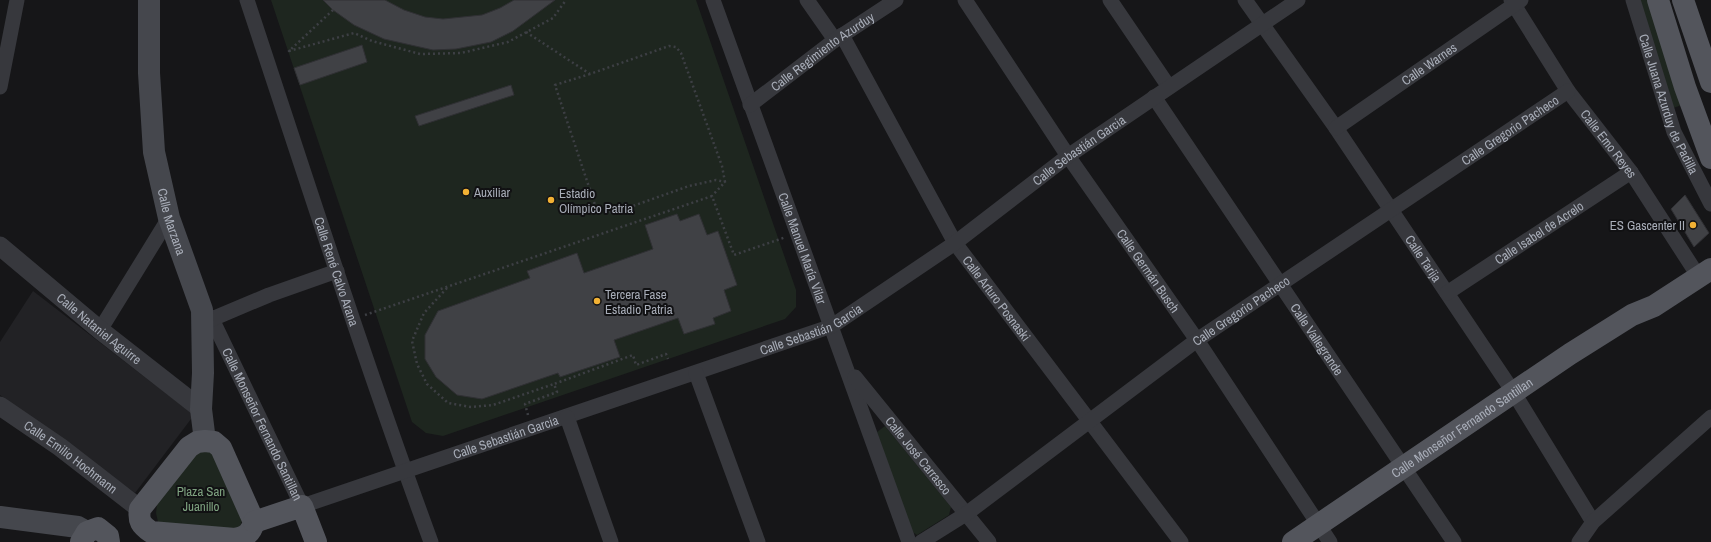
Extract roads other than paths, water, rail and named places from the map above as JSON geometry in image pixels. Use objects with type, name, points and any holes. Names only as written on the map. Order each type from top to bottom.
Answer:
[{"type":"main road","name":"Calle Marzana","points":[[148,0],[148,74],[154,152],[169,218],[207,314],[201,408],[205,440]]},
{"type":"main road","points":[[1658,0],[1685,87],[1711,158]]},
{"type":"main road","points":[[1668,0],[1711,126]]},
{"type":"main road","points":[[1683,0],[1711,82]]},
{"type":"main road","points":[[1696,0],[1711,43]]},
{"type":"main road","name":"Calle Monseñor Fernando Santillan","points":[[1293,542],[1570,354],[1632,315],[1646,301],[1705,264]]},
{"type":"main road","points":[[0,517],[78,527],[96,538],[140,516],[189,447],[197,442],[205,440],[214,442],[221,448],[249,534],[235,539],[151,532],[142,526],[140,516]]},
{"type":"main road","name":"Calle Monseñor Fernando Santillan","points":[[302,506],[316,542]]},
{"type":"main road","name":"Calle Sebastián Garcia","points":[[249,534],[302,506]]},
{"type":"street","points":[[0,86],[17,0]]},
{"type":"street","name":"Calle René Calvo Arana","points":[[247,0],[353,319],[405,472],[431,542]]},
{"type":"street","name":"Calle Manuel María Vilar","points":[[713,0],[750,105],[848,369],[909,542]]},
{"type":"street","name":"Calle Arturo Posnaski","points":[[807,0],[838,38],[955,243],[1181,542]]},
{"type":"street","name":"Calle Regimiento Azurduy","points":[[750,105],[838,38],[896,0]]},
{"type":"street","name":"Calle Germán Busch","points":[[965,0],[1068,156],[1197,340],[1330,542]]},
{"type":"street","points":[[1110,0],[1169,87]]},
{"type":"street","name":"Calle Tarija","points":[[1245,0],[1336,128],[1514,393],[1593,522]]},
{"type":"street","name":"Calle Sebastián Garcia","points":[[302,506],[533,429],[832,326],[955,243],[1068,156],[1298,0]]},
{"type":"street","name":"Calle Juana Azurduy de Padilla","points":[[1633,0],[1674,132],[1711,204]]},
{"type":"street","name":"Calle Emo Reyes","points":[[1516,2],[1568,91],[1705,264]]},
{"type":"street","name":"Calle Warnes","points":[[1336,128],[1516,2]]},
{"type":"street","name":"Calle Gregorio Pacheco","points":[[921,542],[966,514],[1197,340],[1568,91]]},
{"type":"street","name":"Calle Vallegrande","points":[[1154,97],[1282,284],[1454,542]]},
{"type":"street","name":"Calle Isabel de Acrelo","points":[[1447,293],[1631,172]]},
{"type":"street","points":[[100,330],[169,218]]},
{"type":"street","name":"Calle Nataniel Aguirre","points":[[0,246],[100,330],[201,408]]},
{"type":"street","points":[[207,314],[269,295],[337,271]]},
{"type":"street","name":"Calle Monseñor Fernando Santillan","points":[[207,314],[302,506]]},
{"type":"street","name":"Calle José Carrasco","points":[[848,369],[989,542]]},
{"type":"street","points":[[696,373],[758,542]]},
{"type":"street","name":"Calle Emilio Hochmann","points":[[0,406],[60,447],[140,516]]},
{"type":"street","points":[[567,417],[611,542]]},
{"type":"street","points":[[1579,542],[1593,522],[1711,417]]},
{"type":"place","name":"Auxiliar","points":[[466,192]]},
{"type":"place","name":"Estadio Olímpico Patria","points":[[551,200]]},
{"type":"place","name":"ES Gascenter II","points":[[1693,225]]},
{"type":"place","name":"Tercera Fase Estadio Patria","points":[[597,301]]},
{"type":"park label","name":"Plaza San Juanillo","points":[[201,498]]}]
